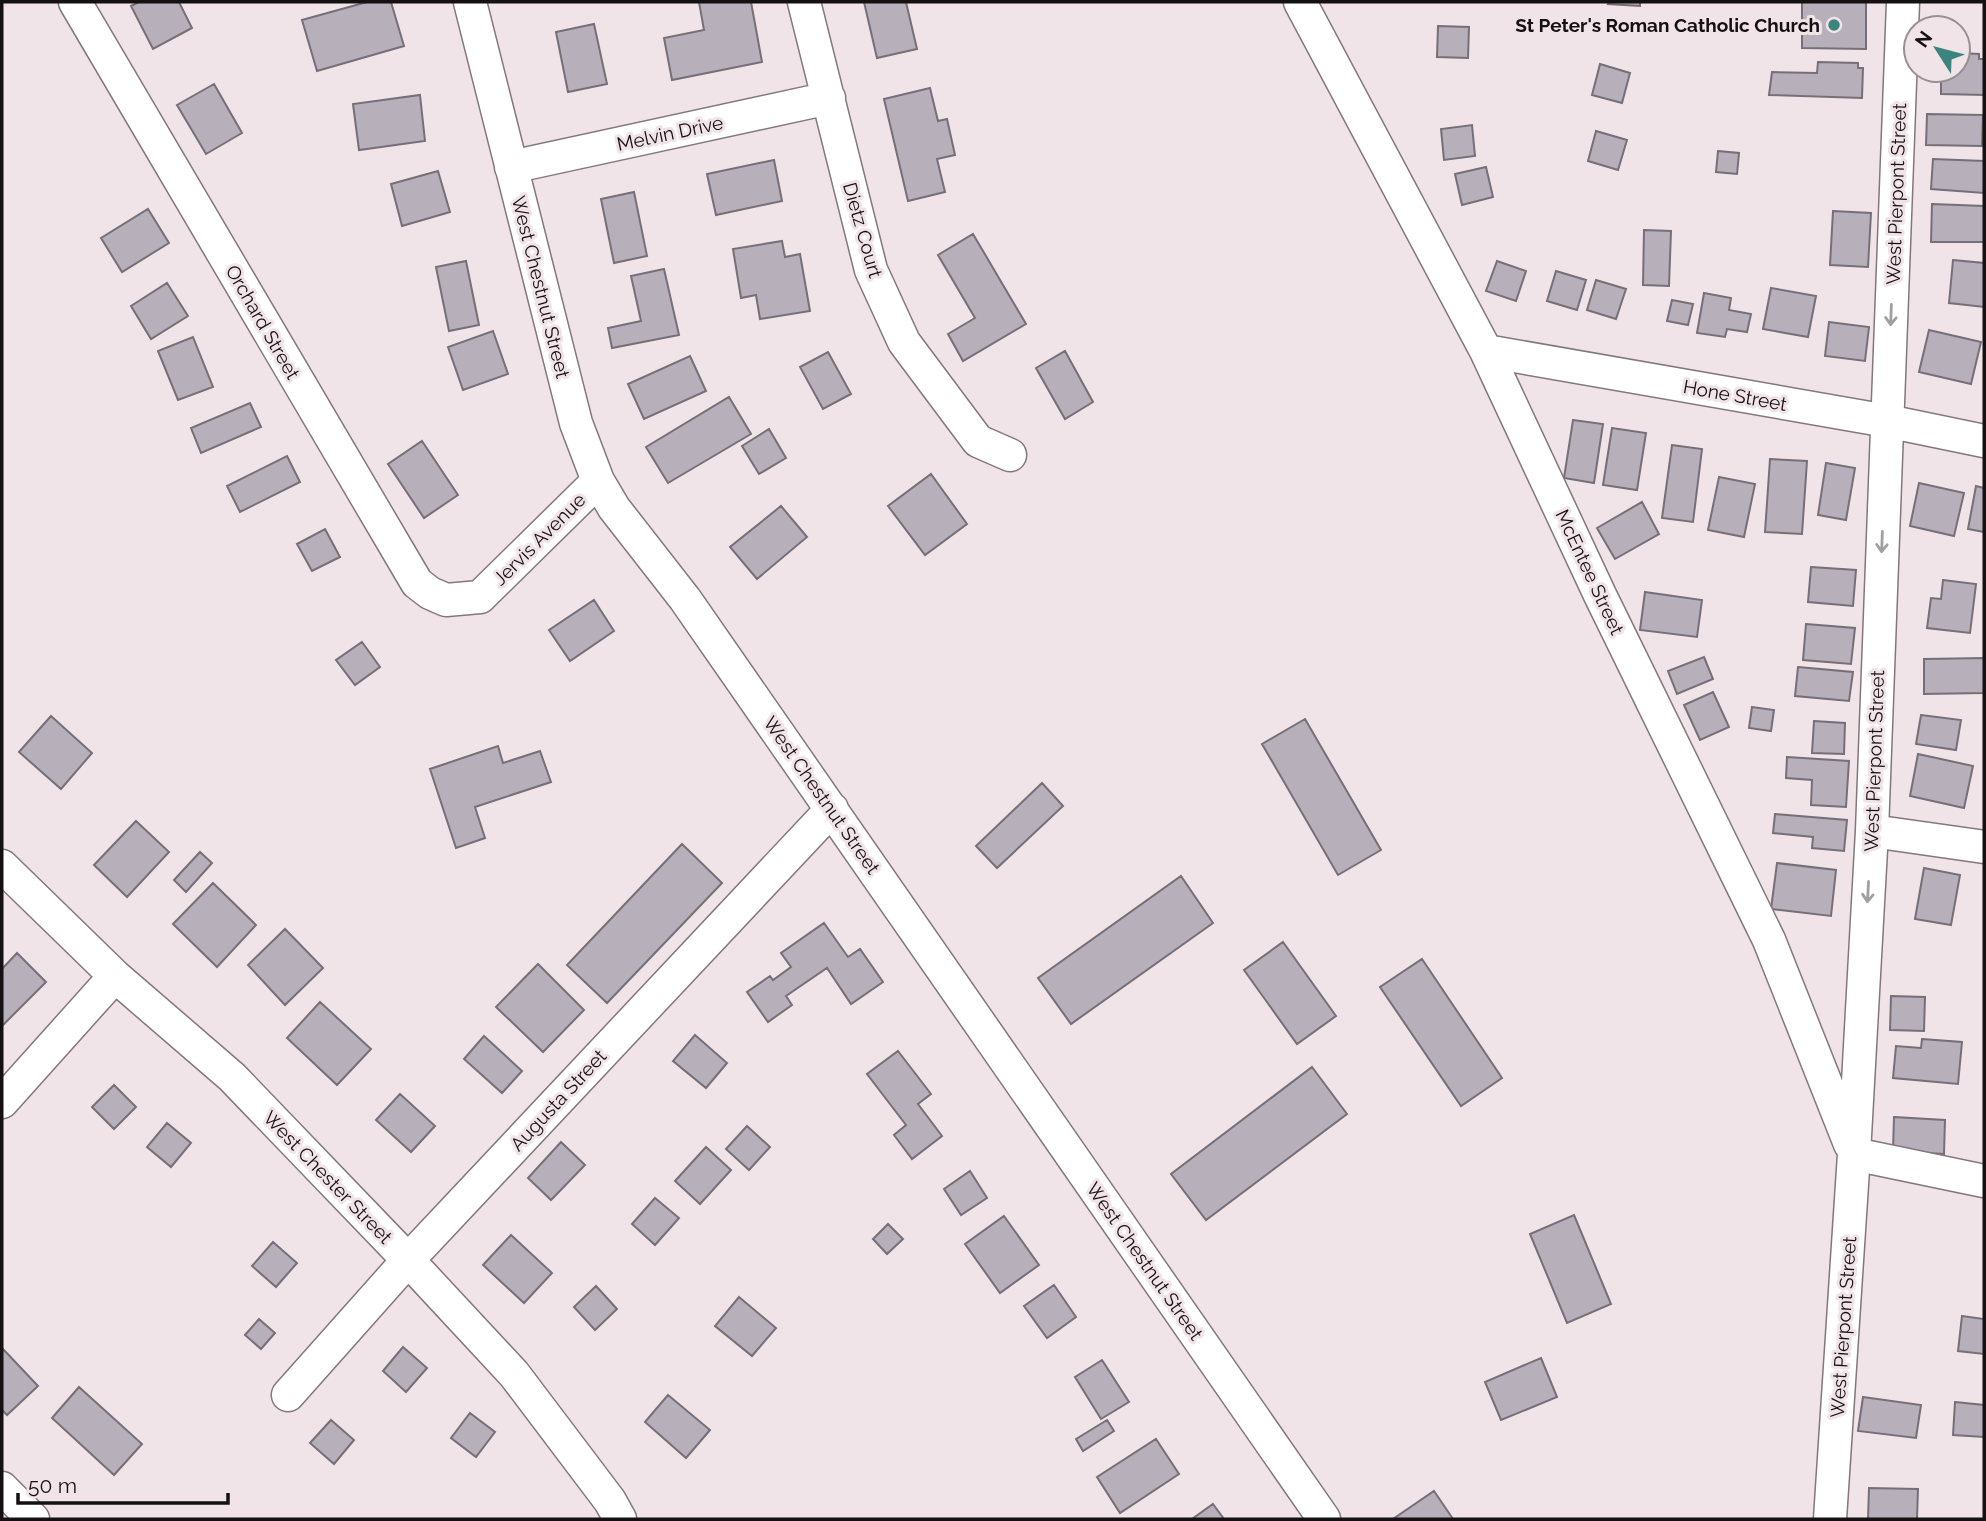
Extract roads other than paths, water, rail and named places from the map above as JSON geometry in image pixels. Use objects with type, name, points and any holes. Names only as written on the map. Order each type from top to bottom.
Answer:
[{"type":"street","name":"Orchard Street","points":[[75,2],[417,583],[446,600],[480,597]]},
{"type":"street","name":"West Chestnut Street","points":[[470,2],[576,424],[598,481],[614,508],[685,599],[832,809],[1324,1519]]},
{"type":"street","name":"Dietz Court","points":[[804,2],[871,270],[905,342],[978,441],[1010,455]]},
{"type":"street","name":"McEntee Street","points":[[1300,2],[1486,351],[1606,607],[1769,940],[1854,1154]]},
{"type":"street","name":"West Pierpont Street","points":[[1830,1519],[1872,831],[1903,2]]},
{"type":"street","name":"Melvin Drive","points":[[511,167],[829,98]]},
{"type":"street","name":"Hone Street","points":[[1486,351],[1886,421],[1984,441]]},
{"type":"street","name":"Jervis Avenue","points":[[480,597],[598,481]]},
{"type":"street","name":"Augusta Street","points":[[288,1395],[408,1259],[832,809]]},
{"type":"street","points":[[1872,831],[1984,847]]},
{"type":"street","name":"West Chester Street","points":[[2,866],[115,976],[232,1077],[408,1259],[514,1374],[610,1501],[620,1519]]},
{"type":"street","points":[[2,1102],[115,976]]},
{"type":"street","points":[[1854,1154],[1984,1181]]},
{"type":"street","points":[[2,1489],[33,1519]]},
{"type":"place","name":"St Peter's Roman Catholic Church","points":[[1834,25]]}]
